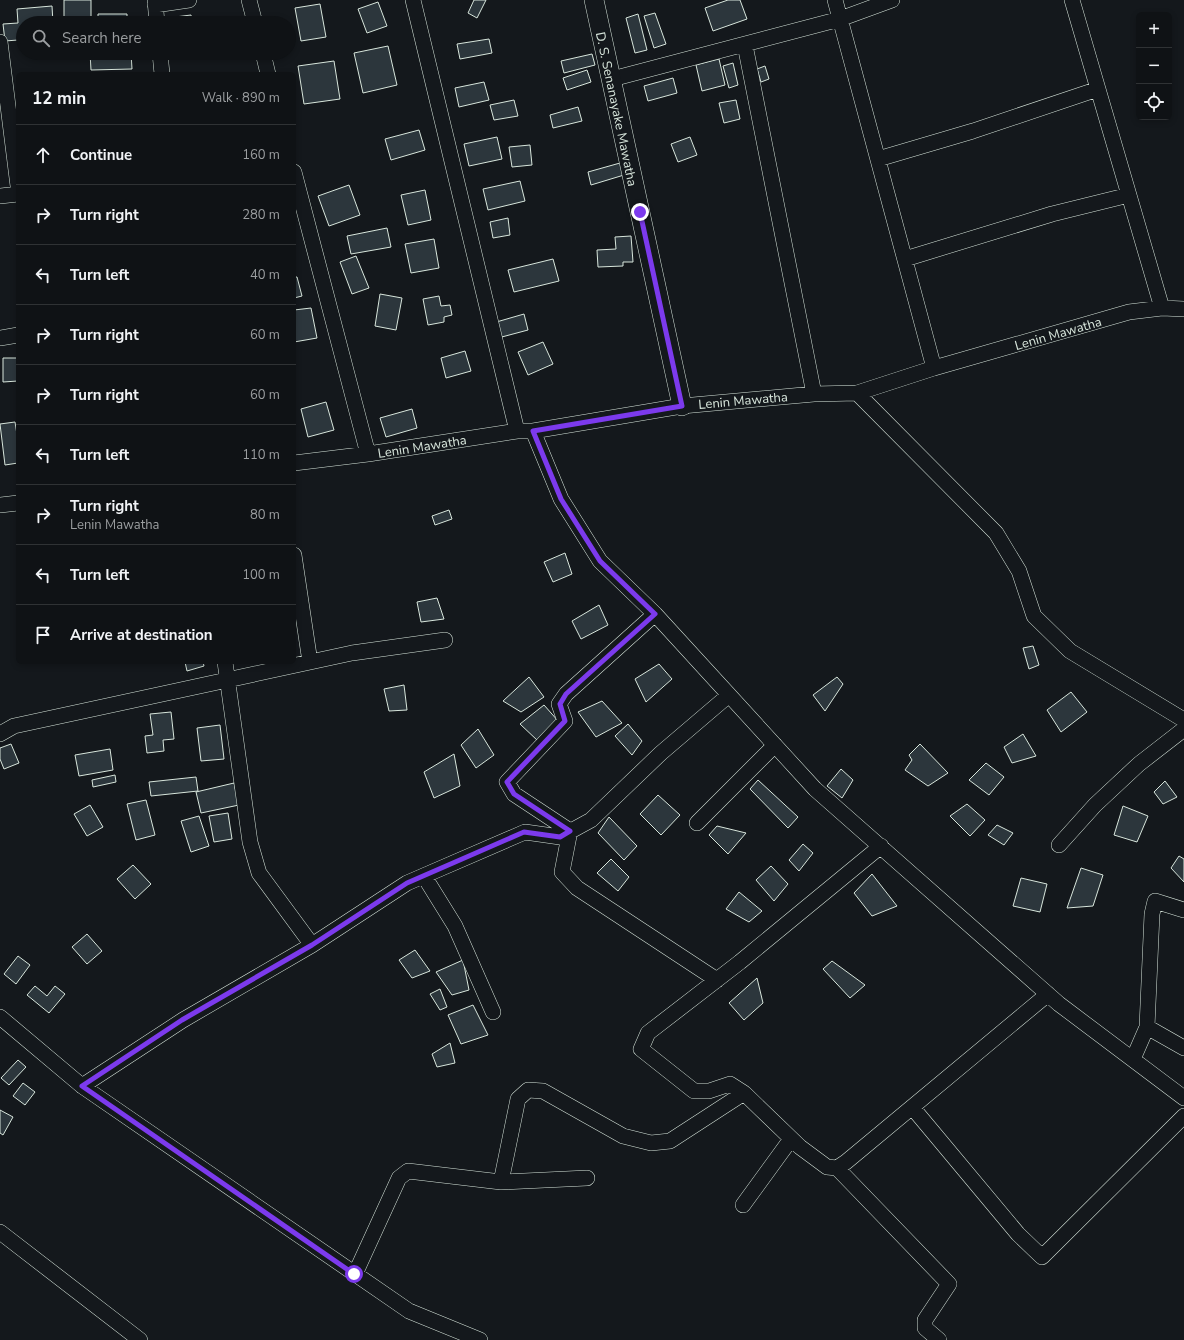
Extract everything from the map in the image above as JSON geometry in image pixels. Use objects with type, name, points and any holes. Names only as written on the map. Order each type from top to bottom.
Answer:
[{"type":"main road","name":"D. S. Senanayake Mawatha","points":[[594,0],[682,406]]},
{"type":"street","points":[[156,16],[155,2],[189,0]]},
{"type":"street","points":[[249,0],[253,16]]},
{"type":"street","points":[[413,0],[517,431]]},
{"type":"street","points":[[835,0],[934,368]]},
{"type":"street","points":[[612,79],[840,19],[892,0]]},
{"type":"street","points":[[1072,0],[1162,308]]},
{"type":"street","points":[[0,42],[16,170]]},
{"type":"street","points":[[745,45],[814,394]]},
{"type":"street","points":[[161,60],[162,72]]},
{"type":"street","points":[[265,60],[268,72]]},
{"type":"street","points":[[878,159],[973,131],[1098,89]]},
{"type":"street","points":[[296,180],[368,454]]},
{"type":"street","points":[[0,196],[16,194]]},
{"type":"street","points":[[905,259],[1052,214],[1129,195]]},
{"type":"street","name":"Lenin Mawatha","points":[[296,464],[517,431],[533,431],[682,406],[814,394],[857,393],[934,368],[1129,312],[1162,308],[1184,309]]},
{"type":"street","points":[[0,338],[16,335]]},
{"type":"street","points":[[857,393],[996,533],[1020,571],[1034,616],[1070,651],[1184,720]]},
{"type":"street","points":[[533,431],[561,499],[600,561],[655,614],[815,789],[1048,994],[1184,1098]]},
{"type":"street","points":[[0,505],[16,503]]},
{"type":"street","points":[[296,568],[310,662]]},
{"type":"street","points":[[570,831],[514,794],[507,782],[565,721],[560,704],[566,694],[655,614]]},
{"type":"street","points":[[0,734],[14,726],[352,653],[445,640]]},
{"type":"street","points":[[225,664],[250,842],[259,873],[312,945]]},
{"type":"street","points":[[82,1086],[182,1020],[312,945],[407,883],[524,832],[560,837],[591,820],[661,753],[729,695]]},
{"type":"street","points":[[1059,845],[1106,794],[1139,764],[1184,730]]},
{"type":"street","points":[[697,823],[775,745]]},
{"type":"street","points":[[570,831],[562,872],[577,888],[717,980]]},
{"type":"street","points":[[881,846],[717,980],[648,1033],[641,1049],[694,1091],[710,1091],[730,1084],[744,1093],[791,1139],[827,1167],[837,1168],[1048,994]]},
{"type":"street","points":[[424,876],[455,926],[493,1012]]},
{"type":"street","points":[[1132,1059],[1147,1027],[1152,914],[1155,901],[1184,910]]},
{"type":"street","points":[[0,1017],[82,1086],[354,1274],[409,1311],[480,1340]]},
{"type":"street","points":[[1147,1027],[1184,1048]]},
{"type":"street","points":[[500,1182],[518,1099],[528,1090],[543,1091],[623,1136],[651,1143],[670,1141],[744,1093]]},
{"type":"street","points":[[912,1107],[1018,1234],[1042,1257],[1184,1116]]},
{"type":"street","points":[[742,1205],[791,1139]]},
{"type":"street","points":[[837,1168],[949,1284],[925,1320],[925,1328],[938,1340]]},
{"type":"street","points":[[354,1274],[399,1178],[408,1171],[500,1182],[586,1178]]},
{"type":"street","points":[[0,1232],[140,1340]]},
{"type":"building","points":[[64,0],[91,0],[91,16],[64,16]]},
{"type":"building","points":[[474,0],[486,0],[477,18],[468,13]]},
{"type":"building","points":[[728,0],[740,0],[747,19],[713,31],[705,8]]},
{"type":"building","points":[[378,2],[387,26],[367,33],[358,9]]},
{"type":"building","points":[[320,4],[326,37],[301,41],[295,8]]},
{"type":"building","points":[[52,6],[53,16],[18,16],[17,9]]},
{"type":"building","points":[[655,13],[666,44],[654,48],[644,16]]},
{"type":"building","points":[[98,14],[127,14],[127,16],[98,16]]},
{"type":"building","points":[[638,14],[647,50],[635,53],[626,18]]},
{"type":"building","points":[[16,23],[16,40],[5,41],[3,24]]},
{"type":"building","points":[[489,39],[492,53],[460,59],[457,44]]},
{"type":"building","points":[[388,46],[397,85],[363,93],[354,53]]},
{"type":"building","points":[[592,54],[595,65],[564,73],[561,61]]},
{"type":"building","points":[[719,59],[725,85],[702,91],[696,65]]},
{"type":"building","points":[[90,60],[131,60],[132,69],[91,70]]},
{"type":"building","points":[[334,61],[340,99],[304,104],[298,66]]},
{"type":"building","points":[[733,63],[738,85],[729,88],[723,66]]},
{"type":"building","points":[[765,66],[769,79],[761,82],[757,69]]},
{"type":"building","points":[[587,70],[591,82],[567,90],[563,78]]},
{"type":"building","points":[[673,78],[677,93],[648,101],[644,86]]},
{"type":"building","points":[[484,82],[489,100],[459,107],[455,88]]},
{"type":"building","points":[[514,100],[518,116],[494,120],[490,105]]},
{"type":"building","points":[[736,100],[740,119],[724,123],[719,103]]},
{"type":"building","points":[[578,107],[582,121],[553,128],[550,115]]},
{"type":"building","points":[[419,130],[425,150],[391,160],[385,139]]},
{"type":"building","points":[[497,137],[502,159],[469,166],[464,144]]},
{"type":"building","points":[[690,137],[697,155],[678,162],[671,144]]},
{"type":"building","points":[[530,145],[532,165],[512,167],[509,147]]},
{"type":"building","points":[[620,163],[624,175],[591,185],[588,172]]},
{"type":"building","points":[[520,181],[525,201],[488,210],[483,189]]},
{"type":"building","points":[[349,185],[360,215],[329,226],[318,196]]},
{"type":"building","points":[[425,190],[431,220],[408,225],[401,195]]},
{"type":"building","points":[[508,218],[510,235],[493,238],[490,222]]},
{"type":"building","points":[[387,228],[391,247],[351,254],[347,236]]},
{"type":"building","points":[[631,236],[633,262],[623,262],[623,266],[598,267],[597,250],[616,249],[615,237]]},
{"type":"building","points":[[434,239],[439,268],[411,273],[405,244]]},
{"type":"building","points":[[356,256],[369,288],[352,294],[340,262]]},
{"type":"building","points":[[553,259],[559,281],[514,292],[508,270]]},
{"type":"building","points":[[296,277],[297,277],[302,296],[296,298]]},
{"type":"building","points":[[380,294],[402,298],[396,330],[375,326]]},
{"type":"building","points":[[439,296],[441,306],[450,305],[452,315],[444,317],[444,322],[428,325],[423,299]]},
{"type":"building","points":[[311,308],[317,338],[296,342],[296,310]]},
{"type":"building","points":[[524,314],[528,330],[498,338],[493,323]]},
{"type":"building","points":[[543,342],[553,364],[528,375],[518,352]]},
{"type":"building","points":[[465,351],[471,371],[446,378],[441,358]]},
{"type":"building","points":[[3,358],[16,358],[16,381],[3,382]]},
{"type":"building","points":[[326,402],[334,430],[308,437],[301,409]]},
{"type":"building","points":[[412,409],[417,428],[386,437],[380,418]]},
{"type":"building","points":[[15,422],[16,463],[5,465],[0,424]]},
{"type":"building","points":[[449,510],[452,519],[435,525],[432,516]]},
{"type":"building","points":[[565,553],[572,574],[553,582],[544,562]]},
{"type":"building","points":[[437,598],[444,619],[421,622],[417,602]]},
{"type":"building","points":[[599,605],[608,625],[581,639],[572,621]]},
{"type":"building","points":[[1033,646],[1039,665],[1029,669],[1023,648]]},
{"type":"building","points":[[185,664],[204,664],[204,666],[187,671]]},
{"type":"building","points":[[659,664],[672,679],[646,702],[635,679]]},
{"type":"building","points":[[529,677],[544,697],[521,712],[503,701]]},
{"type":"building","points":[[837,677],[843,684],[825,711],[813,695]]},
{"type":"building","points":[[404,685],[407,710],[389,711],[384,689]]},
{"type":"building","points":[[1071,692],[1087,712],[1061,732],[1047,710]]},
{"type":"building","points":[[602,701],[622,723],[596,737],[578,712]]},
{"type":"building","points":[[544,705],[559,722],[538,741],[520,724]]},
{"type":"building","points":[[171,712],[174,739],[163,740],[164,751],[147,753],[145,736],[153,735],[150,714]]},
{"type":"building","points":[[628,724],[642,741],[632,755],[615,736]]},
{"type":"building","points":[[220,725],[224,759],[201,761],[197,728]]},
{"type":"building","points":[[478,729],[494,755],[476,768],[461,745]]},
{"type":"building","points":[[1023,734],[1036,756],[1012,763],[1004,747]]},
{"type":"building","points":[[11,744],[19,763],[4,769],[0,759],[0,748]]},
{"type":"building","points":[[920,744],[948,773],[928,786],[905,770],[912,760],[909,755]]},
{"type":"building","points":[[110,749],[113,770],[79,776],[75,755]]},
{"type":"building","points":[[454,754],[460,786],[434,798],[424,772]]},
{"type":"building","points":[[986,763],[1004,777],[989,795],[969,780]]},
{"type":"building","points":[[841,769],[853,780],[842,798],[827,786]]},
{"type":"building","points":[[115,775],[116,782],[93,787],[92,780]]},
{"type":"building","points":[[196,777],[198,791],[151,796],[149,782]]},
{"type":"building","points":[[758,780],[798,817],[788,828],[750,789]]},
{"type":"building","points":[[1165,781],[1177,797],[1163,804],[1154,792]]},
{"type":"building","points":[[234,783],[239,805],[201,813],[196,792]]},
{"type":"building","points":[[658,795],[680,815],[661,835],[640,814]]},
{"type":"building","points":[[146,800],[155,835],[136,840],[127,804]]},
{"type":"building","points":[[967,804],[985,820],[970,836],[950,816]]},
{"type":"building","points":[[90,805],[103,827],[87,836],[74,814]]},
{"type":"building","points":[[1123,806],[1148,816],[1137,842],[1114,835]]},
{"type":"building","points":[[228,813],[232,839],[214,842],[209,816]]},
{"type":"building","points":[[199,816],[209,846],[191,852],[181,821]]},
{"type":"building","points":[[609,817],[637,846],[624,860],[598,833]]},
{"type":"building","points":[[997,825],[1013,833],[1004,845],[988,835]]},
{"type":"building","points":[[717,826],[746,833],[728,854],[709,835]]},
{"type":"building","points":[[803,844],[813,853],[799,871],[789,860]]},
{"type":"building","points":[[1179,856],[1184,859],[1184,882],[1171,868]]},
{"type":"building","points":[[611,859],[629,877],[618,891],[597,873]]},
{"type":"building","points":[[133,865],[151,884],[135,899],[117,879]]},
{"type":"building","points":[[771,866],[788,884],[774,901],[756,880]]},
{"type":"building","points":[[1081,868],[1103,875],[1093,906],[1067,908]]},
{"type":"building","points":[[872,874],[897,906],[872,916],[854,893]]},
{"type":"building","points":[[1021,878],[1047,884],[1040,912],[1013,906]]},
{"type":"building","points":[[739,892],[762,911],[749,922],[726,909]]},
{"type":"building","points":[[87,934],[102,951],[87,964],[72,947]]},
{"type":"building","points":[[415,950],[430,971],[412,978],[399,960]]},
{"type":"building","points":[[18,956],[30,965],[16,984],[4,974]]},
{"type":"building","points":[[463,960],[469,990],[452,995],[436,972]]},
{"type":"building","points":[[832,961],[865,985],[850,998],[823,969]]},
{"type":"building","points":[[757,978],[763,1003],[744,1020],[729,1003]]},
{"type":"building","points":[[35,986],[47,996],[55,986],[65,994],[49,1013],[27,995]]},
{"type":"building","points":[[440,989],[447,1007],[440,1010],[430,994]]},
{"type":"building","points":[[473,1005],[488,1035],[461,1044],[448,1015]]},
{"type":"building","points":[[450,1043],[455,1063],[437,1067],[432,1054]]},
{"type":"building","points":[[18,1060],[26,1067],[9,1085],[1,1078]]},
{"type":"building","points":[[23,1083],[35,1092],[25,1105],[13,1096]]},
{"type":"building","points":[[0,1110],[13,1117],[3,1135],[0,1133]]},
{"type":"route","points":[[354,1274],[82,1086],[182,1020],[312,945],[407,883],[524,832],[560,837],[570,831],[514,794],[507,782],[565,721],[560,704],[566,694],[655,614],[600,561],[561,499],[533,431],[682,406],[640,212]]}]
